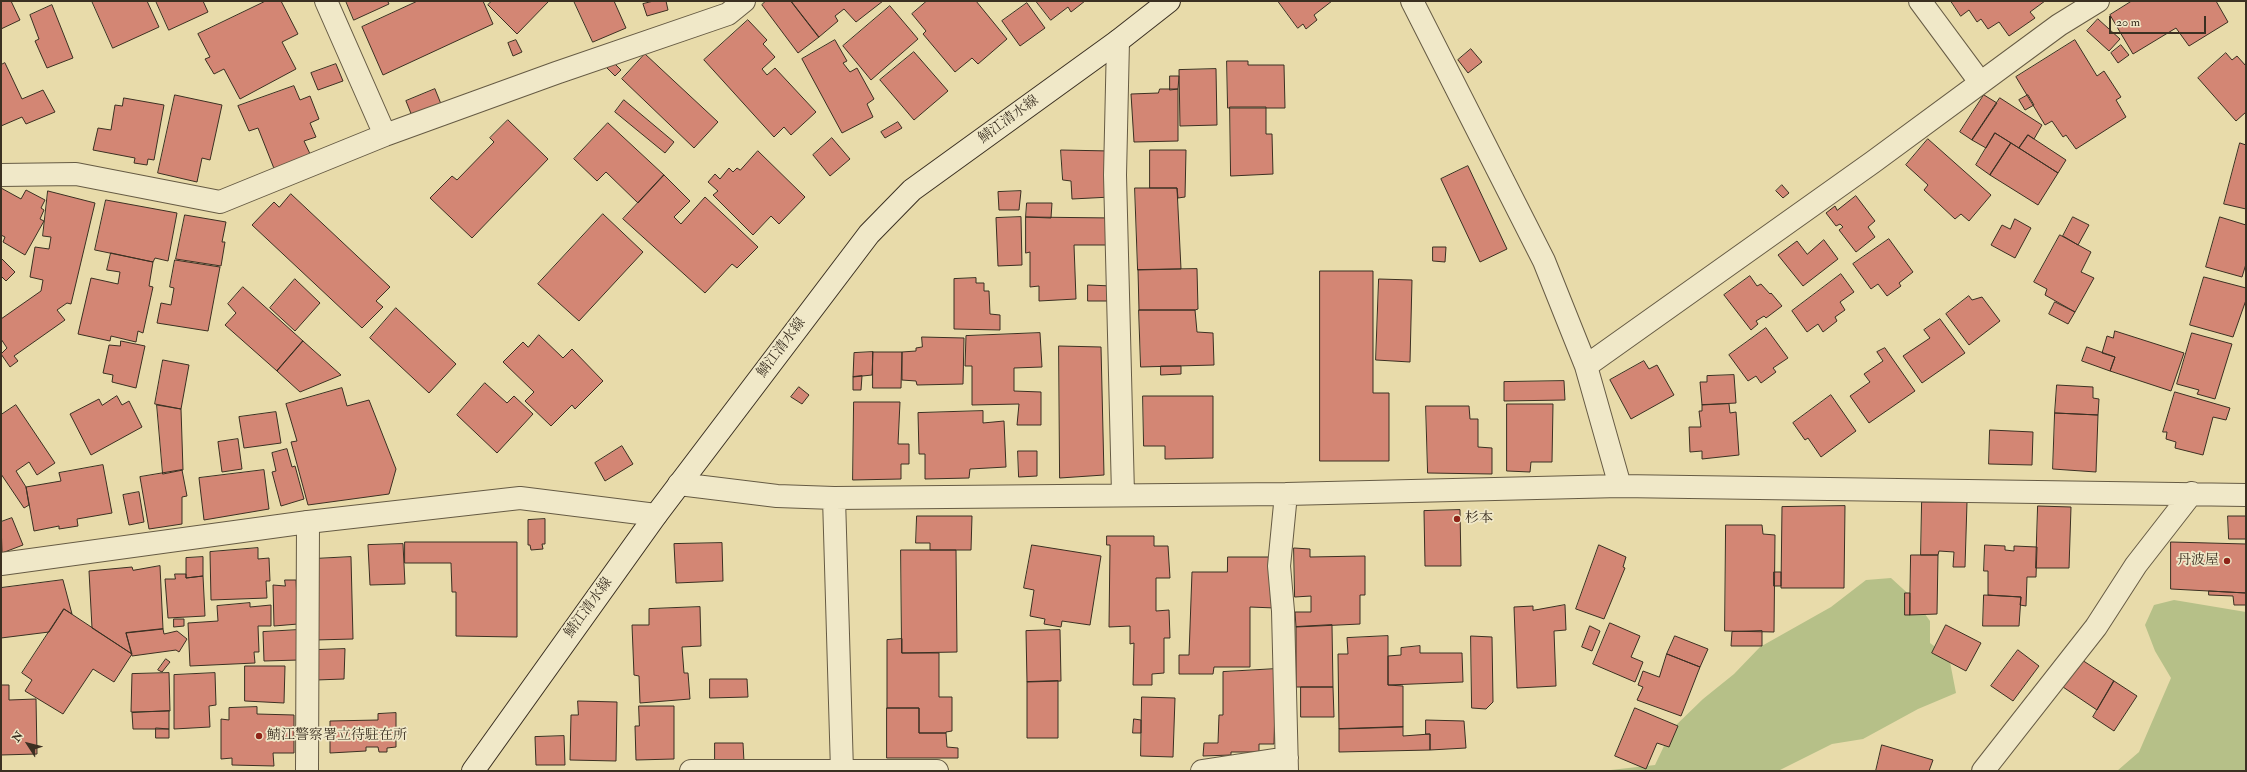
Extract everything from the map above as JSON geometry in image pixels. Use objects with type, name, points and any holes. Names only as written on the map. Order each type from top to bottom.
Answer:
[{"type":"street","points":[[326,1],[385,135]]},
{"type":"street","points":[[1,175],[76,174],[220,202],[385,135],[548,76],[728,14],[744,1]]},
{"type":"street","name":"鯖江清水線","points":[[473,771],[656,515],[869,234],[912,190],[1118,41],[1169,1]]},
{"type":"street","points":[[1412,1],[1544,261],[1586,366],[1620,486]]},
{"type":"street","points":[[1920,1],[1980,82]]},
{"type":"street","points":[[1586,366],[1873,162],[2059,25],[2098,1]]},
{"type":"street","points":[[1118,41],[1115,175],[1123,494]]},
{"type":"street","points":[[679,484],[777,496],[834,498],[1123,494],[1286,494],[1620,486],[2192,493],[2246,495]]},
{"type":"street","points":[[1983,771],[2096,627],[2136,565],[2192,493]]},
{"type":"street","points":[[1202,771],[1287,764],[1283,611],[1279,566],[1286,494]]},
{"type":"street","points":[[1,564],[308,522],[520,498],[656,515]]},
{"type":"street","points":[[834,498],[842,770]]},
{"type":"street","points":[[307,771],[308,522]]},
{"type":"street","points":[[691,771],[937,771]]},
{"type":"green space","points":[[1891,578],[1914,599],[1930,621],[1930,643],[1949,657],[1956,693],[1918,709],[1863,739],[1832,744],[1778,771],[1602,771],[1655,765],[1672,729],[1703,699],[1734,674],[1760,647],[1831,607],[1866,580]]},
{"type":"green space","points":[[2174,600],[2246,612],[2246,771],[2117,771],[2139,752],[2171,678],[2155,651],[2145,625],[2154,605]]},
{"type":"building","points":[[1,1],[11,1],[20,20],[1,29]]},
{"type":"building","points":[[92,1],[147,1],[159,27],[113,48]]},
{"type":"building","points":[[156,1],[203,1],[208,12],[169,30]]},
{"type":"building","points":[[266,1],[281,1],[298,34],[282,42],[296,69],[240,99],[224,69],[214,74],[205,59],[210,57],[198,34]]},
{"type":"building","points":[[346,1],[390,1],[388,2],[389,4],[354,20]]},
{"type":"building","points":[[418,1],[483,1],[493,24],[383,75],[362,27]]},
{"type":"building","points":[[492,1],[549,1],[517,34],[488,5]]},
{"type":"building","points":[[574,1],[614,1],[626,28],[593,42]]},
{"type":"building","points":[[654,1],[666,1],[668,10],[647,16],[643,4]]},
{"type":"building","points":[[766,1],[791,1],[819,37],[798,53],[762,5]]},
{"type":"building","points":[[791,1],[883,1],[856,22],[844,9],[835,16],[838,21],[819,37]]},
{"type":"building","points":[[927,1],[976,1],[1007,39],[978,64],[972,58],[955,72],[923,34],[926,31],[912,14]]},
{"type":"building","points":[[1036,1],[1085,1],[1071,12],[1068,7],[1051,20]]},
{"type":"building","points":[[1278,1],[1332,1],[1314,15],[1317,20],[1306,29],[1303,24],[1298,28]]},
{"type":"building","points":[[1951,1],[2045,1],[2030,12],[2035,18],[2009,36],[1999,22],[1988,29],[1981,19],[1977,22],[1969,10],[1961,16]]},
{"type":"building","points":[[2132,1],[2216,1],[2228,22],[2189,46],[2176,28],[2133,54],[2110,15]]},
{"type":"building","points":[[1027,3],[1045,28],[1020,46],[1002,21]]},
{"type":"building","points":[[52,5],[73,58],[47,68],[35,41],[39,39],[30,15]]},
{"type":"building","points":[[890,6],[918,39],[871,80],[843,46]]},
{"type":"building","points":[[2098,19],[2120,39],[2109,51],[2087,31]]},
{"type":"building","points":[[748,20],[767,40],[763,44],[775,57],[762,69],[767,75],[775,68],[816,112],[791,135],[784,127],[774,137],[704,60]]},
{"type":"building","points":[[516,40],[522,52],[513,56],[508,43]]},
{"type":"building","points":[[835,40],[847,61],[843,63],[850,72],[857,68],[874,99],[867,104],[873,117],[842,133],[802,59]]},
{"type":"building","points":[[2075,40],[2097,76],[2104,71],[2121,97],[2116,100],[2126,117],[2076,149],[2066,135],[2063,137],[2052,121],[2045,125],[2016,77]]},
{"type":"building","points":[[2121,45],[2129,55],[2118,63],[2111,53]]},
{"type":"building","points":[[1471,49],[1482,62],[1468,73],[1458,60]]},
{"type":"building","points":[[914,52],[948,91],[914,120],[880,80]]},
{"type":"building","points":[[2226,53],[2232,60],[2237,56],[2246,66],[2246,112],[2236,121],[2198,78]]},
{"type":"building","points":[[645,54],[718,122],[694,148],[622,79]]},
{"type":"building","points":[[611,60],[621,70],[615,76],[606,67]]},
{"type":"building","points":[[1227,61],[1248,61],[1248,65],[1284,65],[1285,108],[1228,108]]},
{"type":"building","points":[[5,63],[22,99],[43,90],[55,112],[26,124],[22,117],[1,126],[1,65]]},
{"type":"building","points":[[336,64],[343,81],[318,90],[311,73]]},
{"type":"building","points":[[1216,69],[1217,125],[1180,126],[1179,70]]},
{"type":"building","points":[[1170,76],[1179,76],[1178,89],[1170,90]]},
{"type":"building","points":[[294,86],[300,100],[310,96],[319,119],[310,123],[316,137],[304,141],[311,156],[275,171],[258,128],[249,131],[238,106]]},
{"type":"building","points":[[435,89],[441,104],[412,116],[406,101]]},
{"type":"building","points":[[1160,89],[1178,89],[1178,141],[1134,142],[1131,94],[1158,93]]},
{"type":"building","points":[[175,95],[222,105],[210,160],[202,158],[197,182],[158,173]]},
{"type":"building","points":[[1984,95],[1997,103],[1972,140],[1960,132]]},
{"type":"building","points":[[2028,95],[2034,105],[2025,110],[2019,100]]},
{"type":"building","points":[[124,98],[164,105],[154,160],[148,159],[147,165],[134,163],[135,158],[93,150],[98,128],[111,130],[115,105],[122,106]]},
{"type":"building","points":[[2000,98],[2042,125],[2034,139],[2028,135],[2019,148],[1995,133],[1986,148],[1972,140]]},
{"type":"building","points":[[624,100],[674,142],[665,153],[615,112]]},
{"type":"building","points":[[1230,107],[1266,107],[1266,134],[1272,134],[1273,174],[1231,176]]},
{"type":"building","points":[[508,120],[548,159],[472,238],[430,198],[452,176],[457,180],[494,142],[490,138]]},
{"type":"building","points":[[898,122],[902,128],[885,138],[881,132]]},
{"type":"building","points":[[608,123],[664,175],[638,203],[606,172],[597,181],[574,159]]},
{"type":"building","points":[[1995,133],[2011,143],[1990,175],[1976,165]]},
{"type":"building","points":[[2028,135],[2066,160],[2058,173],[2019,148]]},
{"type":"building","points":[[832,138],[850,159],[830,176],[813,155]]},
{"type":"building","points":[[1928,139],[1991,195],[1969,221],[1961,214],[1955,219],[1924,190],[1928,185],[1906,165]]},
{"type":"building","points":[[2011,143],[2058,173],[2038,205],[1990,175]]},
{"type":"building","points":[[2240,143],[2246,145],[2246,209],[2224,204]]},
{"type":"building","points":[[1061,150],[1110,151],[1111,197],[1072,199],[1071,181],[1063,180]]},
{"type":"building","points":[[1150,150],[1186,150],[1185,197],[1178,198],[1177,188],[1150,188]]},
{"type":"building","points":[[758,151],[805,197],[779,224],[771,216],[753,235],[713,195],[718,191],[708,182],[715,174],[720,179],[729,168],[733,172],[737,168],[740,170]]},
{"type":"building","points":[[1468,166],[1507,249],[1480,262],[1441,179]]},
{"type":"building","points":[[664,175],[690,201],[674,217],[681,224],[705,197],[758,247],[737,268],[732,264],[705,293],[623,219]]},
{"type":"building","points":[[1782,185],[1789,193],[1783,198],[1776,191]]},
{"type":"building","points":[[1,188],[21,199],[26,190],[45,200],[41,208],[44,210],[40,219],[44,221],[25,255],[3,242],[5,237],[1,235]]},
{"type":"building","points":[[1135,188],[1177,188],[1181,269],[1138,270]]},
{"type":"building","points":[[48,191],[95,203],[71,304],[67,303],[57,310],[65,320],[14,356],[18,361],[10,367],[1,354],[7,348],[1,339],[1,319],[41,291],[43,280],[30,277],[35,247],[49,249],[51,237],[43,236]]},
{"type":"building","points":[[1021,191],[1019,210],[999,210],[998,192]]},
{"type":"building","points":[[291,194],[390,287],[376,301],[383,307],[362,328],[252,225],[274,202],[279,207]]},
{"type":"building","points":[[1856,196],[1875,221],[1868,227],[1875,237],[1856,252],[1839,230],[1843,227],[1840,224],[1836,226],[1826,213],[1835,206],[1837,210]]},
{"type":"building","points":[[106,200],[177,213],[168,261],[155,258],[153,262],[95,250]]},
{"type":"building","points":[[1027,203],[1052,203],[1051,218],[1026,217]]},
{"type":"building","points":[[603,214],[643,252],[579,321],[538,284]]},
{"type":"building","points":[[185,215],[226,222],[222,242],[225,242],[221,266],[176,259]]},
{"type":"building","points":[[1021,217],[1022,265],[998,266],[996,218]]},
{"type":"building","points":[[1026,217],[1113,218],[1113,245],[1074,245],[1076,299],[1039,301],[1039,286],[1030,287],[1030,252],[1026,253]]},
{"type":"building","points":[[2073,217],[2089,225],[2078,245],[2063,236]]},
{"type":"building","points":[[2220,217],[2246,225],[2246,264],[2242,277],[2206,267]]},
{"type":"building","points":[[2015,219],[2031,228],[2015,258],[1991,245],[2002,225],[2010,229]]},
{"type":"building","points":[[2060,235],[2091,252],[2081,272],[2094,278],[2075,312],[2045,295],[2047,289],[2034,282]]},
{"type":"building","points":[[1889,239],[1913,272],[1899,283],[1901,286],[1887,296],[1878,284],[1871,289],[1853,264]]},
{"type":"building","points":[[1824,240],[1838,259],[1803,286],[1778,255],[1797,241],[1807,254]]},
{"type":"building","points":[[1433,247],[1446,247],[1445,262],[1433,261]]},
{"type":"building","points":[[111,253],[153,262],[149,286],[153,287],[143,333],[138,331],[136,342],[111,336],[110,341],[78,334],[91,278],[118,284],[120,272],[107,270]]},
{"type":"building","points":[[1,258],[15,272],[6,281],[1,276]]},
{"type":"building","points":[[175,260],[220,267],[208,331],[157,323],[161,303],[171,305],[174,288],[170,287]]},
{"type":"building","points":[[1197,269],[1198,309],[1139,310],[1138,270]]},
{"type":"building","points":[[1320,271],[1373,271],[1373,393],[1389,393],[1389,461],[1320,461]]},
{"type":"building","points":[[1841,274],[1854,292],[1840,302],[1845,310],[1835,317],[1837,321],[1823,332],[1818,324],[1807,332],[1792,311]]},
{"type":"building","points":[[1750,276],[1757,286],[1761,284],[1782,306],[1766,318],[1764,316],[1756,321],[1758,324],[1751,330],[1724,295]]},
{"type":"building","points":[[2204,277],[2246,288],[2246,300],[2233,337],[2190,325]]},
{"type":"building","points":[[976,278],[976,283],[984,283],[984,291],[989,291],[990,314],[1000,315],[1000,330],[954,329],[954,279]]},
{"type":"building","points":[[295,279],[320,303],[295,331],[270,308]]},
{"type":"building","points":[[1379,279],[1412,280],[1410,362],[1376,360]]},
{"type":"building","points":[[1088,285],[1112,286],[1112,301],[1088,301]]},
{"type":"building","points":[[243,287],[303,341],[277,371],[225,325],[236,313],[228,304]]},
{"type":"building","points":[[1969,296],[1972,300],[1982,297],[2000,321],[1969,345],[1946,314]]},
{"type":"building","points":[[2055,302],[2075,312],[2068,324],[2049,314]]},
{"type":"building","points":[[396,308],[456,364],[429,393],[370,338]]},
{"type":"building","points":[[1139,310],[1195,310],[1197,332],[1213,333],[1214,365],[1141,367]]},
{"type":"building","points":[[1940,319],[1965,353],[1922,383],[1903,356],[1930,338],[1924,330]]},
{"type":"building","points":[[1766,328],[1788,358],[1773,368],[1776,372],[1761,383],[1756,376],[1748,381],[1729,355]]},
{"type":"building","points":[[2115,331],[2184,353],[2171,391],[2110,371],[2115,357],[2102,353],[2107,336],[2113,338]]},
{"type":"building","points":[[1040,333],[1042,367],[1014,368],[1014,391],[1041,392],[1041,425],[1017,425],[1019,404],[972,405],[972,366],[965,366],[966,336]]},
{"type":"building","points":[[2192,333],[2232,344],[2215,399],[2197,394],[2199,390],[2177,384]]},
{"type":"building","points":[[539,335],[563,358],[572,349],[603,381],[575,409],[572,405],[551,426],[525,401],[534,392],[503,362],[523,342],[528,347]]},
{"type":"building","points":[[922,337],[964,338],[963,384],[917,385],[916,381],[902,380],[902,352],[916,351],[916,348],[922,347]]},
{"type":"building","points":[[121,341],[145,346],[136,388],[112,382],[113,375],[103,373],[109,345],[120,346]]},
{"type":"building","points":[[303,341],[341,375],[300,392],[277,371]]},
{"type":"building","points":[[1059,346],[1101,347],[1104,475],[1060,478]]},
{"type":"building","points":[[2087,347],[2115,357],[2110,371],[2082,361]]},
{"type":"building","points":[[1885,348],[1915,391],[1869,423],[1850,396],[1870,382],[1864,374],[1883,361],[1877,352]]},
{"type":"building","points":[[873,352],[872,375],[853,377],[854,353]]},
{"type":"building","points":[[873,352],[902,352],[901,388],[873,388]]},
{"type":"building","points":[[163,360],[189,365],[181,409],[155,404]]},
{"type":"building","points":[[1644,361],[1649,369],[1657,365],[1674,395],[1631,419],[1610,380]]},
{"type":"building","points":[[1161,366],[1181,366],[1181,374],[1161,375]]},
{"type":"building","points":[[1734,375],[1736,403],[1702,405],[1700,382],[1707,382],[1707,376]]},
{"type":"building","points":[[862,376],[861,390],[853,390],[853,377]]},
{"type":"building","points":[[1564,381],[1565,400],[1504,401],[1504,382]]},
{"type":"building","points":[[485,383],[507,403],[514,396],[533,414],[497,453],[457,415]]},
{"type":"building","points":[[2057,385],[2093,387],[2093,398],[2099,399],[2098,415],[2055,413]]},
{"type":"building","points":[[799,387],[809,395],[802,404],[791,397]]},
{"type":"building","points":[[342,388],[347,406],[369,400],[396,469],[389,494],[308,505],[291,442],[297,441],[286,404]]},
{"type":"building","points":[[2175,392],[2230,408],[2226,420],[2213,417],[2203,455],[2175,448],[2176,442],[2166,439],[2167,432],[2163,432]]},
{"type":"building","points":[[1831,395],[1856,431],[1821,457],[1808,438],[1805,440],[1793,423]]},
{"type":"building","points":[[117,396],[122,405],[129,401],[142,427],[91,455],[70,414],[99,399],[102,405]]},
{"type":"building","points":[[1143,396],[1213,396],[1213,458],[1165,459],[1165,446],[1144,446]]},
{"type":"building","points":[[854,402],[900,402],[898,444],[909,444],[909,464],[901,464],[901,479],[853,480]]},
{"type":"building","points":[[1507,404],[1553,404],[1552,462],[1531,462],[1530,472],[1507,471]]},
{"type":"building","points":[[1729,404],[1730,413],[1736,412],[1739,455],[1702,459],[1702,451],[1690,452],[1689,427],[1701,427],[1699,411],[1702,411],[1702,405]]},
{"type":"building","points":[[16,405],[55,463],[37,475],[29,462],[16,471],[26,487],[29,505],[24,508],[1,474],[1,415]]},
{"type":"building","points":[[157,405],[181,409],[183,470],[163,474]]},
{"type":"building","points":[[1426,406],[1469,406],[1470,419],[1478,419],[1478,447],[1492,448],[1492,474],[1428,473]]},
{"type":"building","points":[[983,411],[983,423],[1004,421],[1006,467],[970,469],[969,478],[925,479],[925,454],[919,454],[918,413]]},
{"type":"building","points":[[276,412],[281,443],[244,448],[239,417]]},
{"type":"building","points":[[2055,413],[2098,415],[2096,472],[2053,469]]},
{"type":"building","points":[[1990,430],[2033,432],[2032,465],[1989,464]]},
{"type":"building","points":[[238,439],[242,469],[222,472],[218,442]]},
{"type":"building","points":[[622,446],[633,464],[605,481],[595,463]]},
{"type":"building","points":[[287,449],[292,467],[295,466],[304,499],[281,506],[272,472],[276,471],[272,453]]},
{"type":"building","points":[[1018,451],[1037,451],[1037,476],[1019,477]]},
{"type":"building","points":[[103,465],[112,513],[77,519],[78,526],[59,529],[59,526],[34,531],[26,487],[61,481],[59,473]]},
{"type":"building","points":[[182,470],[187,496],[182,497],[182,524],[149,529],[140,477]]},
{"type":"building","points":[[264,470],[269,509],[204,520],[199,478]]},
{"type":"building","points":[[139,492],[144,522],[129,525],[123,495]]},
{"type":"building","points":[[1922,502],[1967,502],[1965,567],[1953,567],[1954,552],[1939,551],[1938,555],[1921,555]]},
{"type":"building","points":[[1845,506],[1844,588],[1781,588],[1782,507]]},
{"type":"building","points":[[2038,506],[2071,507],[2069,568],[2036,568]]},
{"type":"building","points":[[1460,510],[1461,566],[1425,566],[1424,511]]},
{"type":"building","points":[[917,516],[972,516],[971,550],[930,550],[930,543],[916,543]]},
{"type":"building","points":[[2228,516],[2246,516],[2246,539],[2229,539]]},
{"type":"building","points":[[12,518],[23,545],[2,553],[1,522]]},
{"type":"building","points":[[545,519],[545,544],[542,544],[543,549],[531,550],[530,545],[528,545],[528,520]]},
{"type":"building","points":[[1726,525],[1762,525],[1763,534],[1775,535],[1774,632],[1725,631]]},
{"type":"building","points":[[1107,536],[1154,536],[1154,546],[1168,546],[1170,578],[1156,578],[1156,611],[1169,610],[1170,638],[1164,638],[1164,673],[1152,674],[1152,685],[1133,685],[1134,643],[1130,644],[1130,626],[1109,627],[1110,545],[1107,545]]},
{"type":"building","points":[[405,542],[517,542],[517,637],[456,636],[456,592],[452,592],[451,563],[405,563]]},
{"type":"building","points":[[2171,542],[2246,544],[2246,593],[2171,589]]},
{"type":"building","points":[[722,543],[723,581],[676,583],[674,544]]},
{"type":"building","points":[[403,544],[405,584],[370,585],[368,545]]},
{"type":"building","points":[[1032,545],[1101,556],[1090,625],[1062,621],[1061,627],[1044,624],[1045,619],[1030,616],[1034,590],[1024,588]]},
{"type":"building","points":[[1599,545],[1626,557],[1623,567],[1625,568],[1604,619],[1576,609]]},
{"type":"building","points":[[1985,545],[2005,546],[2005,550],[2014,551],[2014,546],[2037,547],[2036,577],[2027,577],[2026,606],[2020,605],[2021,597],[1988,595],[1988,571],[1984,571]]},
{"type":"building","points":[[258,548],[258,559],[269,558],[270,581],[266,581],[267,598],[211,600],[210,552]]},
{"type":"building","points":[[1294,548],[1310,549],[1310,557],[1365,556],[1365,595],[1360,595],[1360,624],[1296,627],[1295,612],[1311,612],[1311,596],[1295,597]]},
{"type":"building","points":[[901,550],[956,550],[957,652],[902,653]]},
{"type":"building","points":[[1911,555],[1938,555],[1937,614],[1910,615]]},
{"type":"building","points":[[203,557],[203,576],[186,578],[186,558]]},
{"type":"building","points":[[351,557],[353,639],[315,640],[313,559]]},
{"type":"building","points":[[1228,557],[1276,557],[1275,608],[1250,607],[1250,667],[1214,667],[1213,674],[1179,674],[1179,655],[1189,655],[1192,572],[1227,572]]},
{"type":"building","points":[[160,566],[163,629],[126,633],[132,654],[92,628],[89,571],[132,567],[133,570]]},
{"type":"building","points":[[1774,572],[1781,572],[1781,586],[1774,586]]},
{"type":"building","points":[[175,574],[186,574],[186,578],[203,576],[205,616],[168,618],[165,579],[175,579]]},
{"type":"building","points":[[63,580],[72,614],[64,609],[49,632],[1,638],[1,588]]},
{"type":"building","points":[[285,580],[296,580],[298,624],[274,626],[273,585],[285,586]]},
{"type":"building","points":[[2209,591],[2246,593],[2246,605],[2234,605],[2233,596],[2209,595]]},
{"type":"building","points":[[1905,593],[1910,593],[1910,615],[1905,615]]},
{"type":"building","points":[[1984,595],[2021,597],[2019,626],[1983,626]]},
{"type":"building","points":[[250,603],[250,607],[271,605],[271,626],[258,626],[259,652],[254,652],[255,663],[190,666],[188,623],[218,621],[217,606]]},
{"type":"building","points":[[1565,605],[1566,630],[1554,631],[1556,686],[1517,688],[1514,607],[1533,606],[1533,610]]},
{"type":"building","points":[[700,607],[701,646],[682,647],[684,673],[688,673],[690,699],[640,703],[639,676],[634,675],[632,625],[649,625],[649,609]]},
{"type":"building","points":[[64,609],[132,654],[114,682],[93,669],[63,714],[25,691],[32,680],[22,673]]},
{"type":"building","points":[[174,619],[184,619],[184,626],[174,627]]},
{"type":"building","points":[[1610,623],[1640,636],[1631,657],[1643,662],[1635,682],[1593,664]]},
{"type":"building","points":[[1332,625],[1333,687],[1296,687],[1296,627]]},
{"type":"building","points":[[1946,625],[1981,643],[1966,671],[1932,653]]},
{"type":"building","points":[[1590,626],[1600,631],[1592,651],[1582,647]]},
{"type":"building","points":[[163,629],[164,634],[177,631],[187,639],[179,652],[176,650],[132,656],[126,633]]},
{"type":"building","points":[[298,630],[299,660],[264,661],[263,632]]},
{"type":"building","points":[[1060,630],[1061,681],[1027,682],[1026,631]]},
{"type":"building","points":[[1762,631],[1762,646],[1731,646],[1732,632]]},
{"type":"building","points":[[1388,636],[1388,685],[1403,686],[1403,727],[1339,729],[1338,654],[1348,654],[1347,638]]},
{"type":"building","points":[[1471,636],[1492,637],[1493,702],[1486,709],[1472,708]]},
{"type":"building","points":[[1675,636],[1708,649],[1700,667],[1667,654]]},
{"type":"building","points":[[902,639],[902,653],[939,653],[939,697],[952,697],[952,731],[946,733],[919,733],[919,708],[887,708],[887,640]]},
{"type":"building","points":[[1420,646],[1420,653],[1462,653],[1463,682],[1388,685],[1388,656],[1401,655],[1401,648]]},
{"type":"building","points":[[345,649],[344,679],[316,680],[316,650]]},
{"type":"building","points":[[2018,650],[2039,666],[2013,701],[1991,686]]},
{"type":"building","points":[[1667,654],[1700,667],[1681,716],[1637,700],[1643,687],[1638,685],[1643,671],[1659,677]]},
{"type":"building","points":[[166,659],[170,662],[162,672],[158,670]]},
{"type":"building","points":[[2082,660],[2114,681],[2097,710],[2063,687]]},
{"type":"building","points":[[245,666],[285,666],[284,703],[245,701]]},
{"type":"building","points":[[1276,669],[1274,744],[1259,744],[1259,752],[1231,752],[1231,755],[1203,756],[1204,743],[1218,743],[1219,715],[1223,715],[1223,672]]},
{"type":"building","points":[[169,673],[170,711],[131,712],[132,674]]},
{"type":"building","points":[[215,673],[216,705],[209,706],[210,727],[174,729],[174,675]]},
{"type":"building","points":[[710,679],[747,679],[748,697],[710,698]]},
{"type":"building","points":[[1058,681],[1058,738],[1027,738],[1027,682]]},
{"type":"building","points":[[2114,681],[2137,696],[2114,731],[2093,717]]},
{"type":"building","points":[[1,685],[9,685],[9,700],[36,699],[37,754],[1,755]]},
{"type":"building","points":[[1301,687],[1333,687],[1334,717],[1301,717]]},
{"type":"building","points":[[1142,697],[1175,698],[1173,757],[1141,756]]},
{"type":"building","points":[[578,701],[617,702],[616,761],[570,760],[571,715],[578,715]]},
{"type":"building","points":[[639,706],[674,706],[674,759],[636,760],[635,726],[639,726]]},
{"type":"building","points":[[257,707],[257,714],[294,715],[294,753],[273,753],[274,766],[232,765],[232,758],[221,759],[221,719],[229,720],[229,708]]},
{"type":"building","points":[[887,708],[919,708],[919,733],[946,733],[947,747],[958,748],[958,758],[887,758]]},
{"type":"building","points":[[1635,708],[1678,726],[1669,747],[1657,743],[1646,769],[1615,756]]},
{"type":"building","points":[[169,711],[169,729],[133,729],[132,713]]},
{"type":"building","points":[[396,713],[396,747],[387,748],[387,752],[379,752],[378,747],[366,747],[366,751],[330,753],[330,721],[378,720],[378,714]]},
{"type":"building","points":[[1134,719],[1141,720],[1141,733],[1133,733]]},
{"type":"building","points":[[1426,720],[1464,721],[1466,748],[1430,750],[1430,734],[1426,734]]},
{"type":"building","points":[[1403,727],[1403,736],[1430,734],[1430,750],[1339,752],[1339,729]]},
{"type":"building","points":[[156,728],[169,729],[169,738],[156,738]]},
{"type":"building","points":[[564,736],[565,765],[536,765],[535,737]]},
{"type":"building","points":[[715,743],[743,743],[744,762],[715,763]]},
{"type":"building","points":[[1882,745],[1933,760],[1929,771],[1876,771]]},
{"type":"place","name":"杉本","points":[[1457,519]]},
{"type":"place","name":"丹波屋","points":[[2227,561]]},
{"type":"place","name":"鯖江警察署立待駐在所","points":[[259,736]]}]
